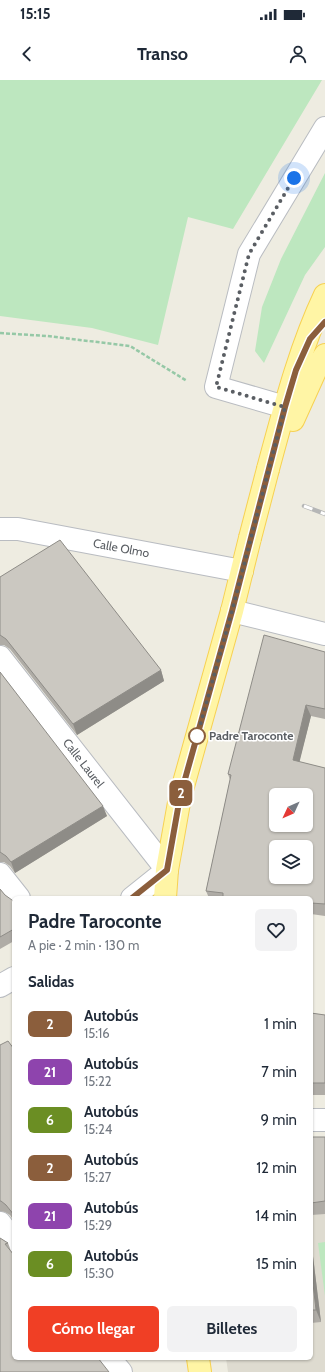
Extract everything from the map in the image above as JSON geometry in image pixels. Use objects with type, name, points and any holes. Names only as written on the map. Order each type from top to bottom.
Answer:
[{"type":"main road","points":[[165,896],[167,870],[180,797],[232,611],[268,469],[288,415],[296,370],[316,313],[325,295]]},
{"type":"main road","points":[[288,415],[325,355]]},
{"type":"main road","points":[[198,1360],[200,1372]]},
{"type":"street","points":[[325,128],[249,254],[216,387],[288,415],[325,376]]},
{"type":"street","points":[[296,370],[310,339],[325,322]]},
{"type":"street","name":"Calle Olmo","points":[[0,529],[18,529],[242,571]]},
{"type":"street","points":[[232,611],[325,634]]},
{"type":"street","name":"Calle Laurel","points":[[0,657],[167,870]]},
{"type":"street","points":[[134,896],[167,870]]},
{"type":"street","points":[[0,874],[17,896]]},
{"type":"street","points":[[0,986],[12,979]]},
{"type":"street","points":[[313,1120],[325,1120]]},
{"type":"street","points":[[0,1224],[12,1239]]},
{"type":"street","points":[[111,1360],[121,1372]]},
{"type":"path","points":[[0,333],[47,336],[130,346],[190,382],[216,387]]},
{"type":"shaded area","points":[[313,1146],[325,1146],[325,1372],[228,1372],[226,1360],[313,1360]]},
{"type":"green space","points":[[0,80],[322,80],[233,229],[188,217],[158,345],[92,328],[0,316]]},
{"type":"green space","points":[[325,173],[325,247],[305,275],[264,363],[255,351],[262,307],[281,259]]},
{"type":"green space","points":[[325,1242],[325,1296],[318,1243]]},
{"type":"building","points":[[60,540],[161,670],[73,724],[6,639],[0,635],[0,577]]},
{"type":"building","points":[[264,635],[325,652],[325,709],[306,705],[293,760],[325,768],[325,904],[313,903],[313,896],[223,896],[223,893],[206,891],[231,775],[228,774]]},
{"type":"building","points":[[0,672],[103,806],[11,862],[0,852]]},
{"type":"building","points":[[0,889],[12,900],[12,930],[0,937]]},
{"type":"building","points":[[313,1013],[325,1015],[325,1083],[313,1083]]},
{"type":"building","points":[[8,1041],[12,1046],[12,1212],[6,1205],[0,1201],[0,1045]]},
{"type":"building","points":[[313,1137],[325,1137],[325,1201],[313,1203]]},
{"type":"building","points":[[0,1238],[8,1243],[5,1244],[12,1253],[12,1360],[100,1360],[109,1372],[0,1372]]},
{"type":"building","points":[[313,1284],[316,1310],[313,1310]]},
{"type":"railway","points":[[304,506],[325,514]]},
{"type":"bus line","name":"2","points":[[134,896],[167,870],[180,797],[232,611],[285,407],[296,370],[310,339],[325,322]]},
{"type":"place","name":"Padre Taroconte","points":[[197,736]]},
{"type":"route","points":[[197,736],[196,740],[232,611],[285,407],[216,387],[249,254],[294,178]]}]
